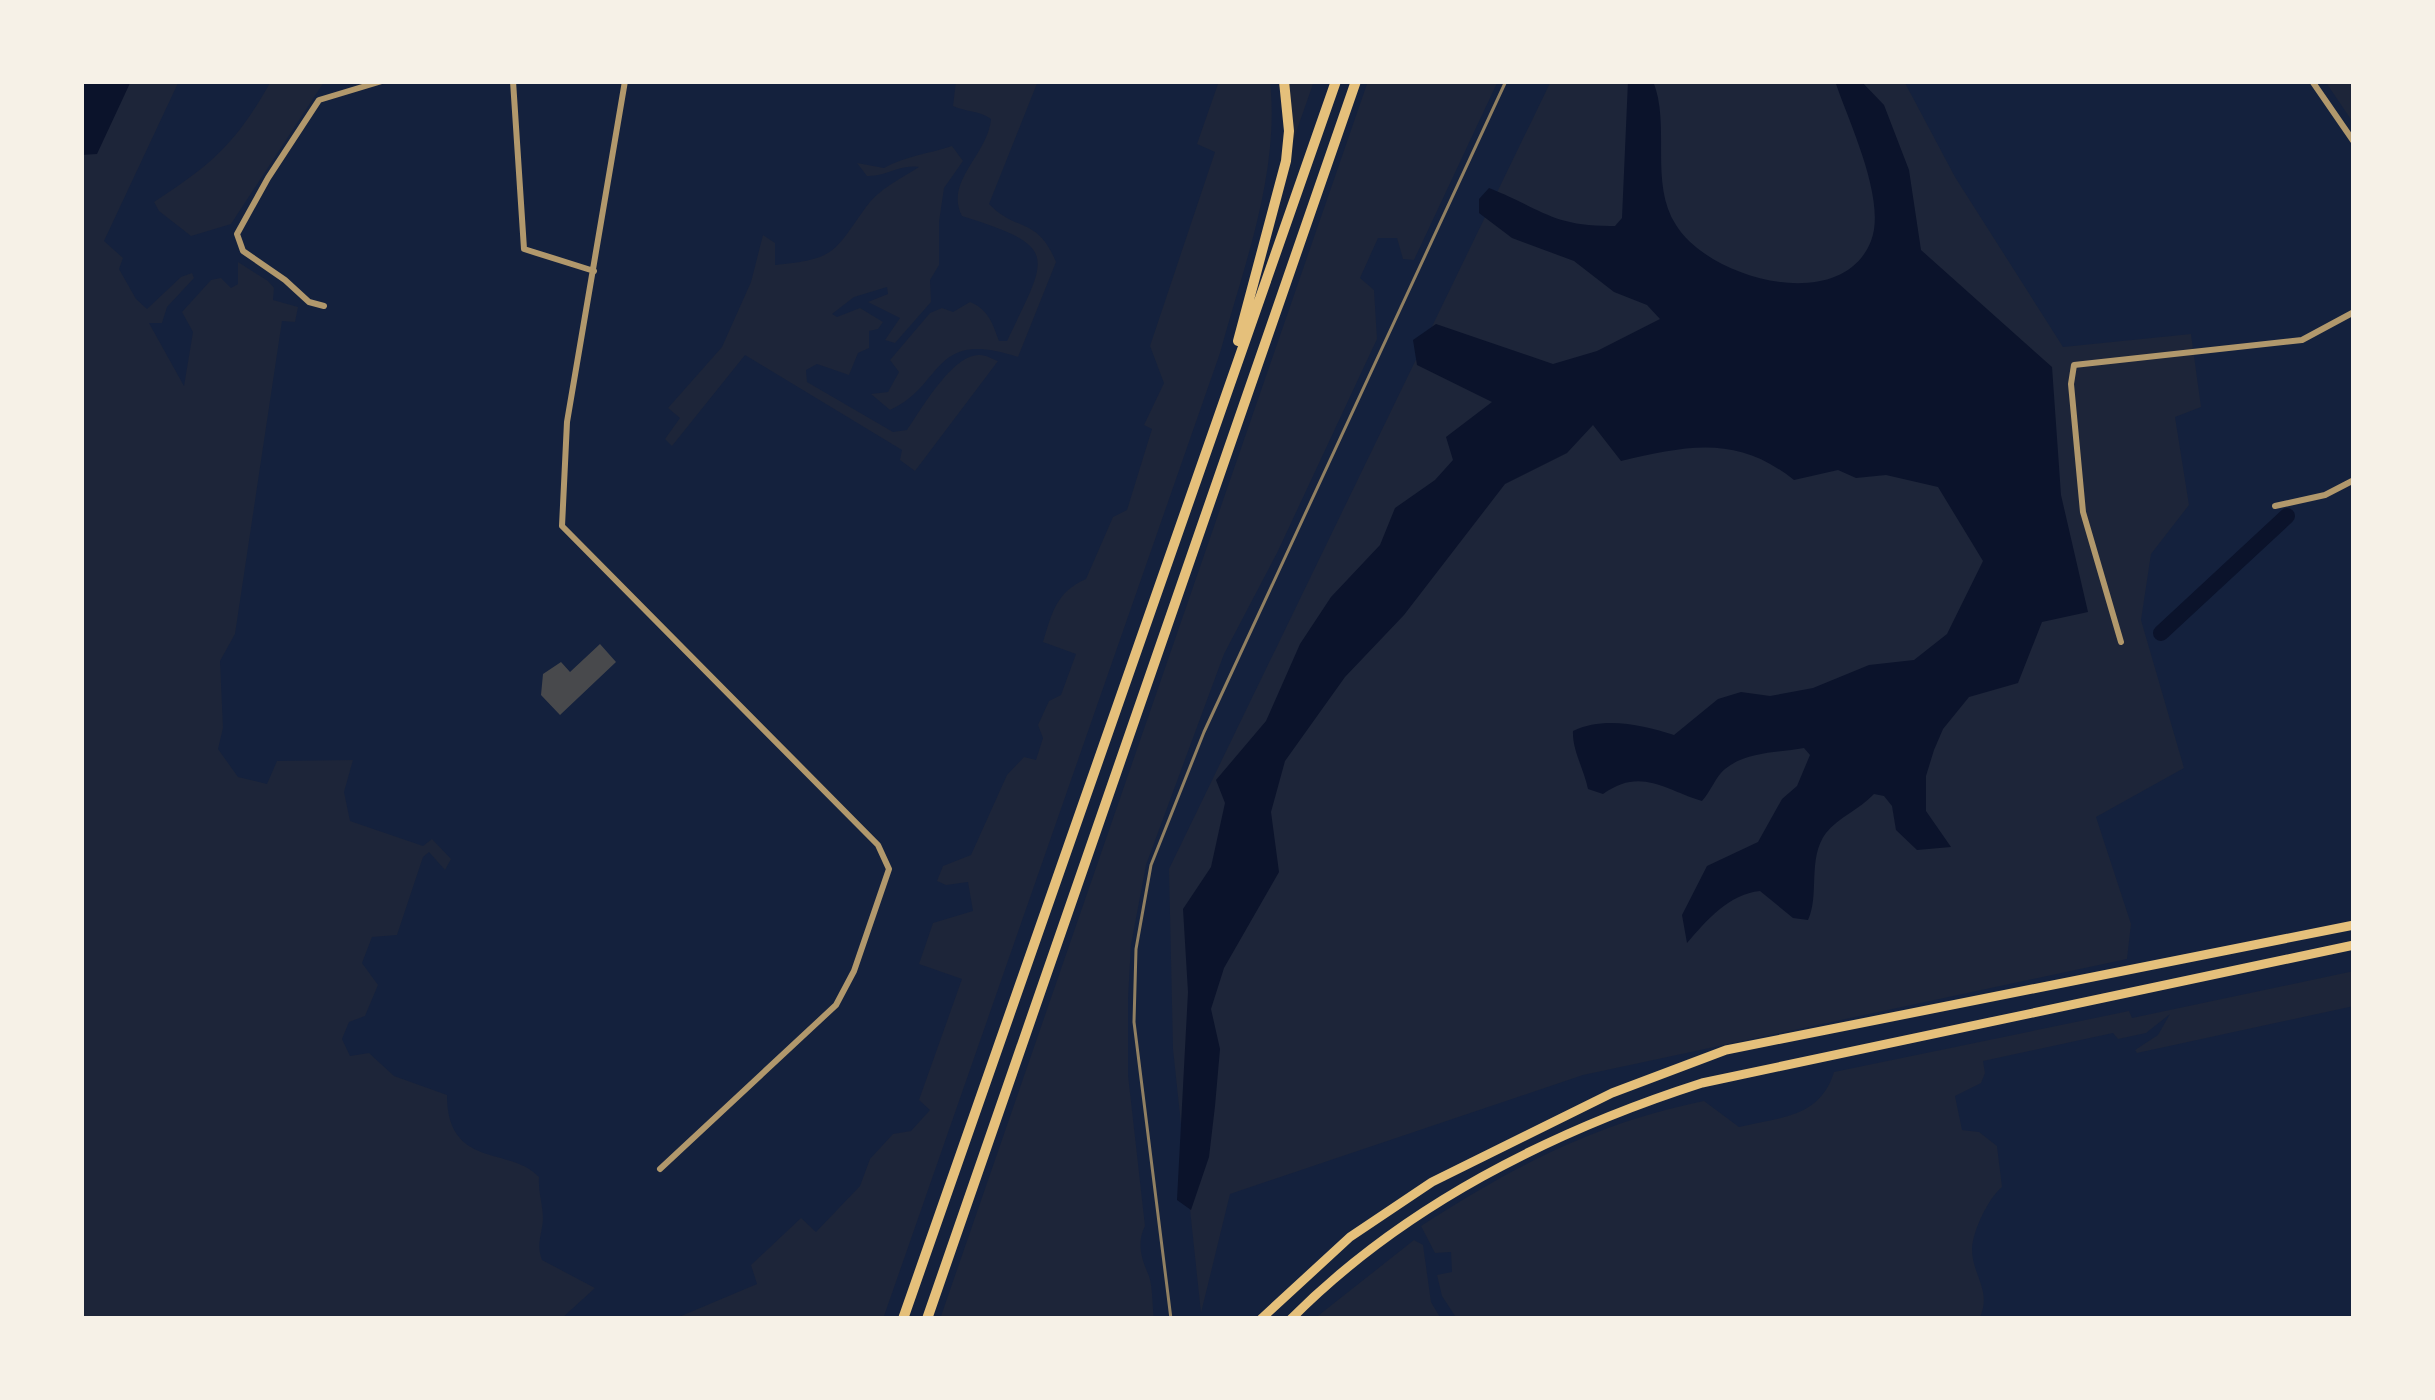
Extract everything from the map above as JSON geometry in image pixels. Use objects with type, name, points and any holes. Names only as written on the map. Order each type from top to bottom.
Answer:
[{"type":"highway","points":[[1196,481],[1278,196],[1289,131],[1284,81]]},
{"type":"highway","points":[[903,1319],[1336,81]]},
{"type":"highway","points":[[927,1319],[1356,81]]},
{"type":"main road","points":[[1261,1319],[1350,1237],[1432,1182],[1612,1093],[1726,1050],[2354,925]]},
{"type":"main road","points":[[1291,1319],[1407,1222],[1492,1172],[1627,1107],[1702,1083],[2354,945]]},
{"type":"street","points":[[324,306],[309,302],[243,251],[238,234],[319,100],[382,81]]},
{"type":"street","points":[[513,81],[524,249],[594,271]]},
{"type":"street","points":[[625,81],[567,422],[562,526],[878,845],[889,869],[854,970],[836,1005],[660,1168]]},
{"type":"street","points":[[2312,81],[2354,142]]},
{"type":"street","points":[[2121,642],[2083,512],[2071,384],[2074,365],[2302,340],[2354,312]]},
{"type":"street","points":[[2275,506],[2325,495],[2354,480]]},
{"type":"shaded area","points":[[81,81],[179,81],[104,241],[123,258],[119,269],[147,309],[181,277],[192,273],[194,278],[167,307],[162,323],[149,323],[184,386],[193,332],[182,312],[211,280],[221,278],[231,288],[238,284],[238,262],[268,281],[274,288],[273,300],[298,307],[295,322],[282,321],[235,634],[220,661],[223,728],[218,749],[238,777],[267,784],[277,761],[353,760],[344,792],[350,821],[423,846],[432,839],[451,859],[445,870],[429,852],[423,857],[397,935],[372,937],[362,963],[378,985],[365,1016],[349,1022],[342,1039],[350,1056],[369,1053],[394,1076],[447,1095],[450,1119],[469,1146],[539,1177],[542,1260],[595,1288],[561,1319],[81,1319]]},
{"type":"shaded area","points":[[81,81],[131,81],[97,154],[81,155]]},
{"type":"shaded area","points":[[271,81],[324,82],[231,224],[191,236],[154,202],[222,150]]},
{"type":"shaded area","points":[[956,81],[1038,81],[989,204],[1034,231],[1056,262],[1018,357],[990,350],[954,354],[890,410],[871,394],[888,392],[899,372],[890,360],[930,313],[942,308],[953,312],[970,302],[986,313],[999,341],[1007,341],[1037,272],[1031,246],[962,216],[958,203],[962,179],[983,144],[991,119],[953,106]]},
{"type":"shaded area","points":[[1219,81],[1270,81],[1270,150],[1249,253],[1220,353],[883,1319],[674,1319],[757,1284],[751,1265],[801,1218],[816,1232],[860,1186],[870,1159],[893,1134],[911,1131],[930,1110],[919,1100],[962,979],[919,964],[933,923],[973,911],[968,882],[946,885],[937,881],[943,866],[971,855],[1007,775],[1024,757],[1036,760],[1043,738],[1038,725],[1049,701],[1061,695],[1076,654],[1043,642],[1049,622],[1062,597],[1086,579],[1113,517],[1127,510],[1152,429],[1144,425],[1164,383],[1150,346],[1215,152],[1197,144]]},
{"type":"shaded area","points":[[1288,81],[1314,81],[1292,144]]},
{"type":"shaded area","points":[[1368,81],[1498,81],[1414,260],[1403,259],[1397,238],[1378,238],[1360,278],[1374,290],[1377,339],[1224,654],[1146,865],[1131,945],[1128,1075],[1145,1226],[1141,1252],[1154,1319],[940,1319]]},
{"type":"shaded area","points":[[1551,81],[1904,81],[1955,177],[2063,347],[2191,334],[2201,407],[2175,417],[2189,505],[2151,554],[2141,620],[2184,768],[2096,817],[2131,924],[2127,959],[1583,1075],[1230,1194],[1201,1313],[1173,1049],[1169,869]]},
{"type":"shaded area","points":[[1628,81],[1653,81],[1664,191],[1676,225],[1693,245],[1717,261],[1775,281],[1806,283],[1833,277],[1856,264],[1871,241],[1875,224],[1870,183],[1835,81],[1861,81],[1884,105],[1909,170],[1921,250],[2052,367],[2061,495],[2088,612],[2042,622],[2018,683],[1969,697],[1943,729],[1926,776],[1926,811],[1951,847],[1917,850],[1896,830],[1892,806],[1884,796],[1874,794],[1831,827],[1820,843],[1808,920],[1793,918],[1760,891],[1749,893],[1711,917],[1687,943],[1682,915],[1707,866],[1758,842],[1782,799],[1797,786],[1810,755],[1804,748],[1743,759],[1722,772],[1702,801],[1641,781],[1603,794],[1588,789],[1573,731],[1610,723],[1674,735],[1718,699],[1741,692],[1770,696],[1813,688],[1869,665],[1914,660],[1947,634],[1983,561],[1938,487],[1886,475],[1856,478],[1838,470],[1794,480],[1752,456],[1710,448],[1621,461],[1593,425],[1567,453],[1505,484],[1404,615],[1345,677],[1285,761],[1271,812],[1279,872],[1224,968],[1211,1009],[1220,1049],[1215,1106],[1209,1157],[1191,1210],[1177,1200],[1188,992],[1183,909],[1211,867],[1225,803],[1216,780],[1266,721],[1300,644],[1331,597],[1380,545],[1395,508],[1435,480],[1453,460],[1446,437],[1492,402],[1417,365],[1413,340],[1436,324],[1553,364],[1597,351],[1660,319],[1647,305],[1614,292],[1574,261],[1512,238],[1479,213],[1479,199],[1489,188],[1561,220],[1615,226],[1622,218]]},
{"type":"shaded area","points":[[2325,81],[2354,81],[2354,124]]},
{"type":"shaded area","points":[[952,146],[963,161],[944,188],[939,265],[930,280],[931,302],[895,343],[885,340],[900,318],[868,302],[888,294],[887,287],[854,297],[832,314],[837,317],[860,308],[883,322],[869,331],[869,348],[858,353],[849,375],[817,364],[806,370],[807,382],[893,432],[907,430],[959,363],[980,355],[998,361],[915,471],[900,460],[902,450],[745,355],[672,446],[665,439],[680,418],[668,408],[722,347],[751,282],[763,235],[775,243],[775,265],[822,256],[839,244],[877,195],[919,167],[867,176],[857,163],[884,168]]},
{"type":"shaded area","points":[[2354,971],[2354,1006],[2137,1053],[2158,1035],[2170,1014],[2146,1033],[2118,1039],[2113,1033],[1983,1061],[1981,1083],[1955,1096],[1962,1130],[1979,1132],[1997,1146],[2002,1187],[1987,1207],[1973,1241],[1984,1299],[1980,1317],[1457,1319],[1442,1296],[1437,1275],[1452,1272],[1451,1252],[1435,1253],[1421,1226],[1523,1166],[1626,1122],[1704,1101],[1739,1127],[1809,1107],[1828,1087],[1834,1072],[2129,1011],[2132,1018]]},
{"type":"shaded area","points":[[1414,1240],[1423,1245],[1431,1302],[1441,1319],[1314,1319]]},
{"type":"building","points":[[600,644],[616,662],[560,715],[541,695],[543,674],[561,662],[570,672]]},
{"type":"waterway","points":[[2161,633],[2287,516]]},
{"type":"railway","points":[[1171,1319],[1134,1022],[1136,949],[1151,865],[1204,732],[1506,81]]}]
